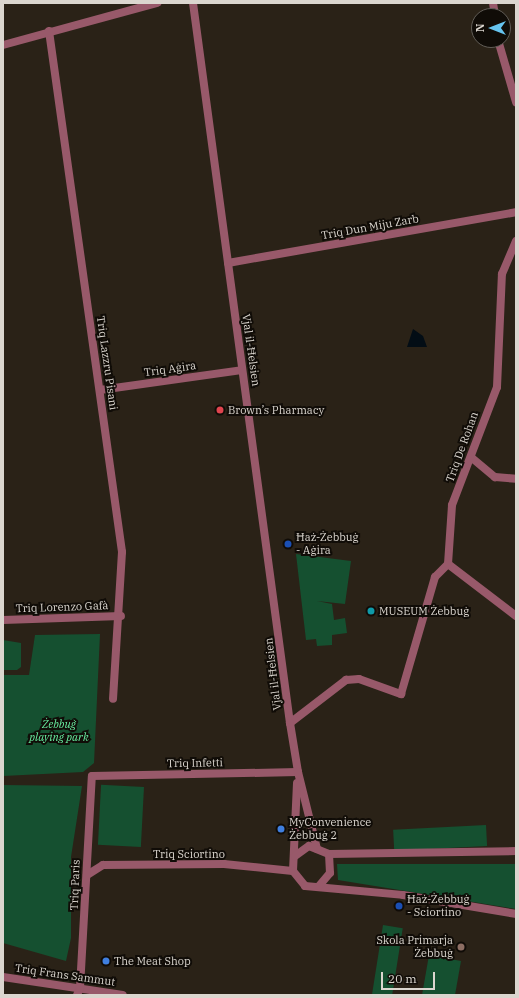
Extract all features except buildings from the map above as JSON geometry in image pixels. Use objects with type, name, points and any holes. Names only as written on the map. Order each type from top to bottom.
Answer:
[{"type":"street","points":[[3,45],[49,31],[156,3]]},
{"type":"street","name":"Vjal il-Ħelsien","points":[[194,3],[242,370],[254,432],[290,723],[298,772],[317,848]]},
{"type":"street","name":"Triq Lazzru Pisani","points":[[49,31],[122,552],[121,616],[113,699]]},
{"type":"street","points":[[500,48],[516,102]]},
{"type":"street","name":"Triq Dun Miju Zarb","points":[[228,263],[516,212]]},
{"type":"street","name":"Triq De Rohan","points":[[448,564],[452,504],[472,458],[474,440],[497,387],[502,274],[516,241]]},
{"type":"street","name":"Triq Aġira","points":[[100,390],[242,370]]},
{"type":"street","points":[[472,458],[495,476],[516,479]]},
{"type":"street","points":[[290,723],[346,680],[359,679],[401,694],[436,577],[448,564],[516,616]]},
{"type":"street","name":"Triq Lorenzo Gafà","points":[[3,620],[121,616]]},
{"type":"street","name":"Vjal il-Ħelsien","points":[[295,856],[298,772]]},
{"type":"street","name":"Triq Infetti","points":[[92,776],[298,772]]},
{"type":"street","name":"Triq Paris","points":[[79,992],[92,776]]},
{"type":"street","points":[[516,851],[329,854],[309,846],[295,856],[293,871],[305,886],[319,886],[403,895],[516,914]]},
{"type":"street","points":[[319,886],[330,873],[329,854]]},
{"type":"street","name":"Triq Sciortino","points":[[87,875],[103,865],[224,864],[293,871]]},
{"type":"street","name":"Triq Frans Sammut","points":[[3,977],[79,992],[123,995]]},
{"type":"green space","points":[[296,554],[351,561],[345,604],[317,601],[332,604],[334,620],[345,618],[347,633],[332,635],[332,645],[317,646],[316,639],[306,640]]},
{"type":"green space","name":"Żebbuġ playing park","points":[[100,634],[94,763],[83,772],[3,776],[3,675],[29,675],[35,635]]},
{"type":"green space","points":[[3,640],[21,643],[21,667],[17,670],[3,670]]},
{"type":"green space","points":[[3,785],[82,786],[71,857],[71,938],[66,961],[3,943]]},
{"type":"green space","points":[[101,785],[144,787],[141,847],[98,845]]},
{"type":"green space","points":[[486,825],[487,846],[394,851],[393,830]]},
{"type":"green space","points":[[337,864],[516,864],[516,909],[338,880]]},
{"type":"green space","points":[[383,925],[403,928],[392,995],[372,995]]},
{"type":"green space","points":[[429,955],[461,961],[455,995],[422,995]]},
{"type":"shaded area","points":[[413,329],[423,336],[427,347],[407,347]]},
{"type":"place","name":"Brown’s Pharmacy","points":[[220,410]]},
{"type":"place","name":"Ħaż-Żebbuġ - Aġira","points":[[288,544]]},
{"type":"place","name":"MUSEUM Żebbuġ","points":[[371,611]]},
{"type":"place","name":"MyConvenience Żebbuġ 2","points":[[281,829]]},
{"type":"place","name":"Ħaż-Żebbuġ - Sciortino","points":[[399,906]]},
{"type":"place","name":"Skola Primarja Żebbuġ","points":[[461,947]]},
{"type":"place","name":"The Meat Shop","points":[[106,961]]}]
